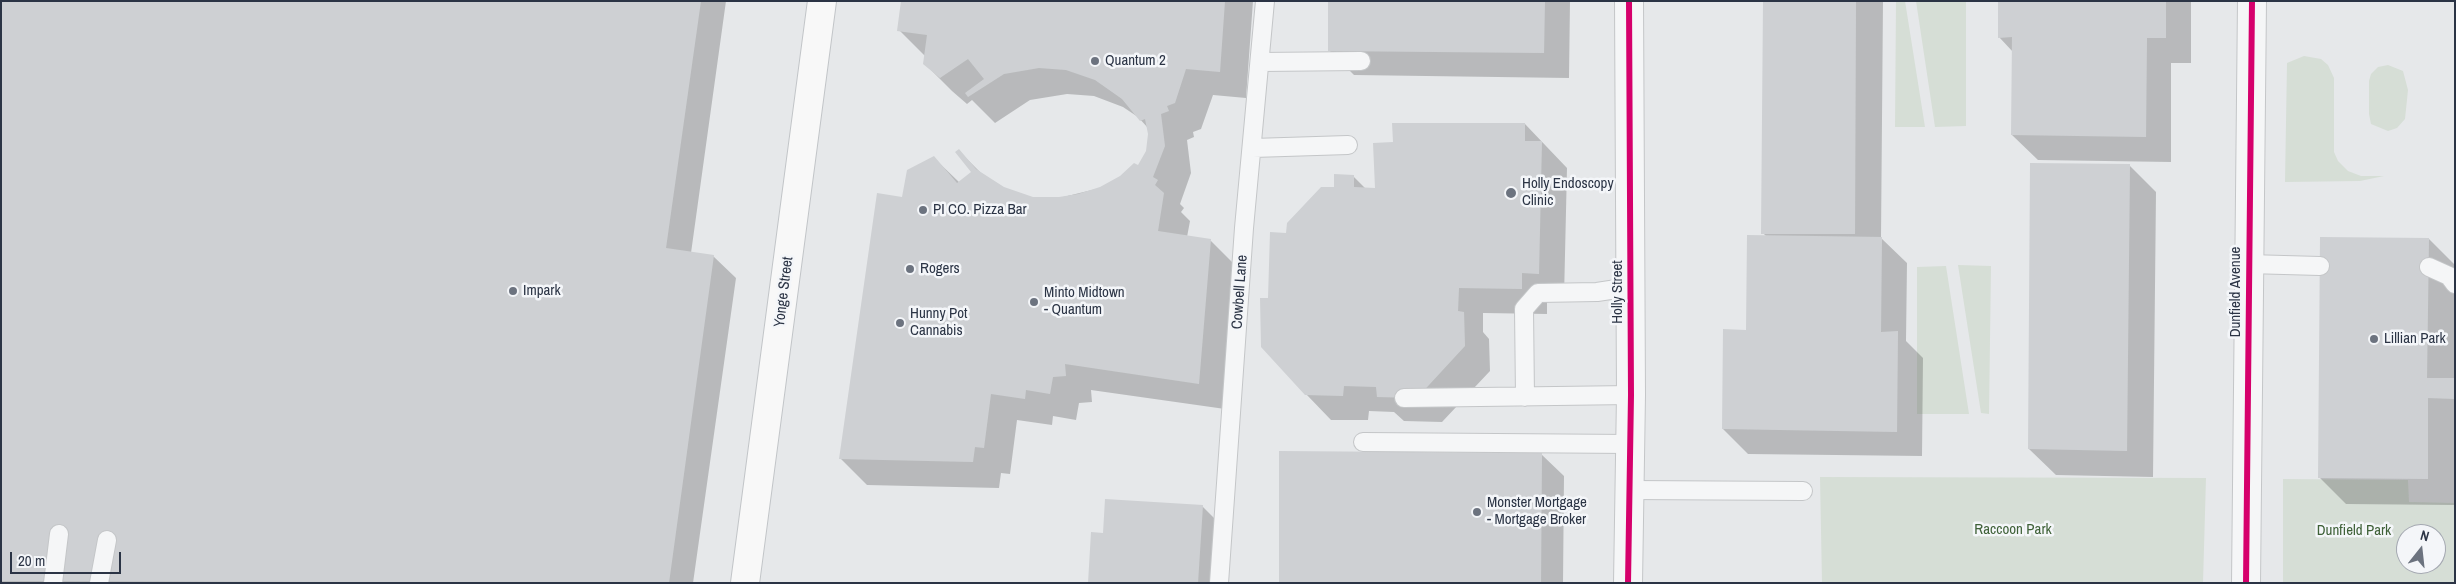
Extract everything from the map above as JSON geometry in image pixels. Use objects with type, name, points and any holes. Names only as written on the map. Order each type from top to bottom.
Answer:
[{"type":"main road","name":"Yonge Street","points":[[745,583],[822,1]]},
{"type":"street","name":"Holly Street","points":[[1628,583],[1631,395],[1629,1]]},
{"type":"street","name":"Dunfield Avenue","points":[[2246,583],[2252,1]]},
{"type":"lane","name":"Cowbell Lane","points":[[1219,583],[1244,228],[1265,1]]},
{"type":"lane","points":[[1260,62],[1361,61]]},
{"type":"lane","points":[[1252,148],[1348,145]]},
{"type":"lane","points":[[2248,264],[2320,266]]},
{"type":"lane","points":[[2429,267],[2449,276],[2455,284]]},
{"type":"lane","points":[[1525,397],[1524,309],[1538,293],[1597,292],[1630,287]]},
{"type":"lane","points":[[1404,398],[1631,395]]},
{"type":"lane","points":[[1363,442],[1630,444]]},
{"type":"lane","points":[[1630,490],[1804,491]]},
{"type":"lane","points":[[53,583],[59,534]]},
{"type":"lane","points":[[99,583],[107,540]]},
{"type":"green space","points":[[1896,1],[1905,1],[1925,127],[1895,127]]},
{"type":"green space","points":[[1916,1],[1966,1],[1966,126],[1935,127]]},
{"type":"green space","points":[[2304,56],[2321,59],[2328,65],[2334,78],[2334,152],[2338,161],[2348,171],[2361,176],[2384,176],[2360,181],[2285,182],[2287,63]]},
{"type":"green space","points":[[2388,65],[2403,71],[2408,90],[2405,119],[2397,128],[2388,131],[2371,124],[2369,114],[2369,81],[2371,74],[2378,67]]},
{"type":"green space","points":[[1958,265],[1991,266],[1989,414],[1981,413]]},
{"type":"green space","points":[[1946,266],[1969,414],[1917,414],[1917,267]]},
{"type":"green space","name":"Raccoon Park","points":[[1820,477],[2206,478],[2203,583],[1822,583]]},
{"type":"green space","name":"Dunfield Park","points":[[2283,479],[2408,480],[2409,502],[2455,503],[2455,583],[2283,583]]},
{"type":"building","points":[[1,1],[701,1],[666,248],[714,255],[669,583],[1,581]]},
{"type":"building","name":"Minto Midtown - Quantum","points":[[901,1],[1225,1],[1220,72],[1186,69],[1175,103],[1167,106],[1169,111],[1161,114],[1165,146],[1153,177],[1158,180],[1155,185],[1164,193],[1158,231],[1211,239],[1199,384],[1065,364],[1066,376],[1053,377],[1050,394],[1026,390],[1025,399],[991,394],[984,448],[975,447],[973,462],[839,459],[877,193],[902,197],[907,170],[934,156],[957,183],[971,172],[955,152],[959,149],[976,169],[1004,187],[1033,197],[1059,197],[1078,194],[1100,187],[1120,176],[1134,163],[1138,165],[1146,151],[1148,134],[1145,119],[1140,121],[1122,99],[1095,80],[1066,70],[1039,68],[1004,74],[968,97],[965,93],[984,79],[968,59],[940,78],[923,64],[927,35],[897,31]]},
{"type":"building","points":[[1328,1],[1545,1],[1544,53],[1328,51]]},
{"type":"building","points":[[1763,1],[1856,1],[1855,234],[1761,234]]},
{"type":"building","points":[[1998,1],[2166,1],[2166,38],[2147,38],[2146,137],[2011,135],[2012,37],[1998,38]]},
{"type":"building","points":[[1392,123],[1525,123],[1525,141],[1542,141],[1539,274],[1522,273],[1522,289],[1459,288],[1458,311],[1464,312],[1465,346],[1417,398],[1377,397],[1376,387],[1344,386],[1343,396],[1305,395],[1261,347],[1260,298],[1268,298],[1270,232],[1286,233],[1287,223],[1321,187],[1334,187],[1334,174],[1354,175],[1354,187],[1375,188],[1373,143],[1393,142]]},
{"type":"building","points":[[2030,163],[2130,164],[2127,451],[2028,449]]},
{"type":"building","points":[[1747,235],[1882,237],[1881,332],[1898,331],[1897,432],[1722,429],[1723,329],[1746,330]]},
{"type":"building","name":"Lillian Park","points":[[2320,237],[2429,238],[2427,378],[2455,378],[2455,399],[2428,398],[2428,479],[2318,478]]},
{"type":"building","points":[[1279,451],[1542,453],[1541,583],[1279,583]]},
{"type":"building","points":[[1105,499],[1203,505],[1198,583],[1088,583],[1091,532],[1103,533]]},
{"type":"cycle path","points":[[1628,583],[1631,395],[1629,1]]},
{"type":"cycle path","points":[[2246,583],[2252,1]]},
{"type":"place","name":"Quantum 2","points":[[1095,61]]},
{"type":"place","name":"Holly Endoscopy Clinic","points":[[1511,193]]},
{"type":"place","name":"PI CO. Pizza Bar","points":[[923,210]]},
{"type":"place","name":"Rogers","points":[[910,269]]},
{"type":"place","name":"Impark","points":[[513,291]]},
{"type":"place","name":"Minto Midtown - Quantum","points":[[1034,302]]},
{"type":"place","name":"Hunny Pot Cannabis","points":[[900,323]]},
{"type":"place","name":"Lillian Park","points":[[2374,339]]},
{"type":"place","name":"Monster Mortgage - Mortgage Broker","points":[[1477,512]]}]
